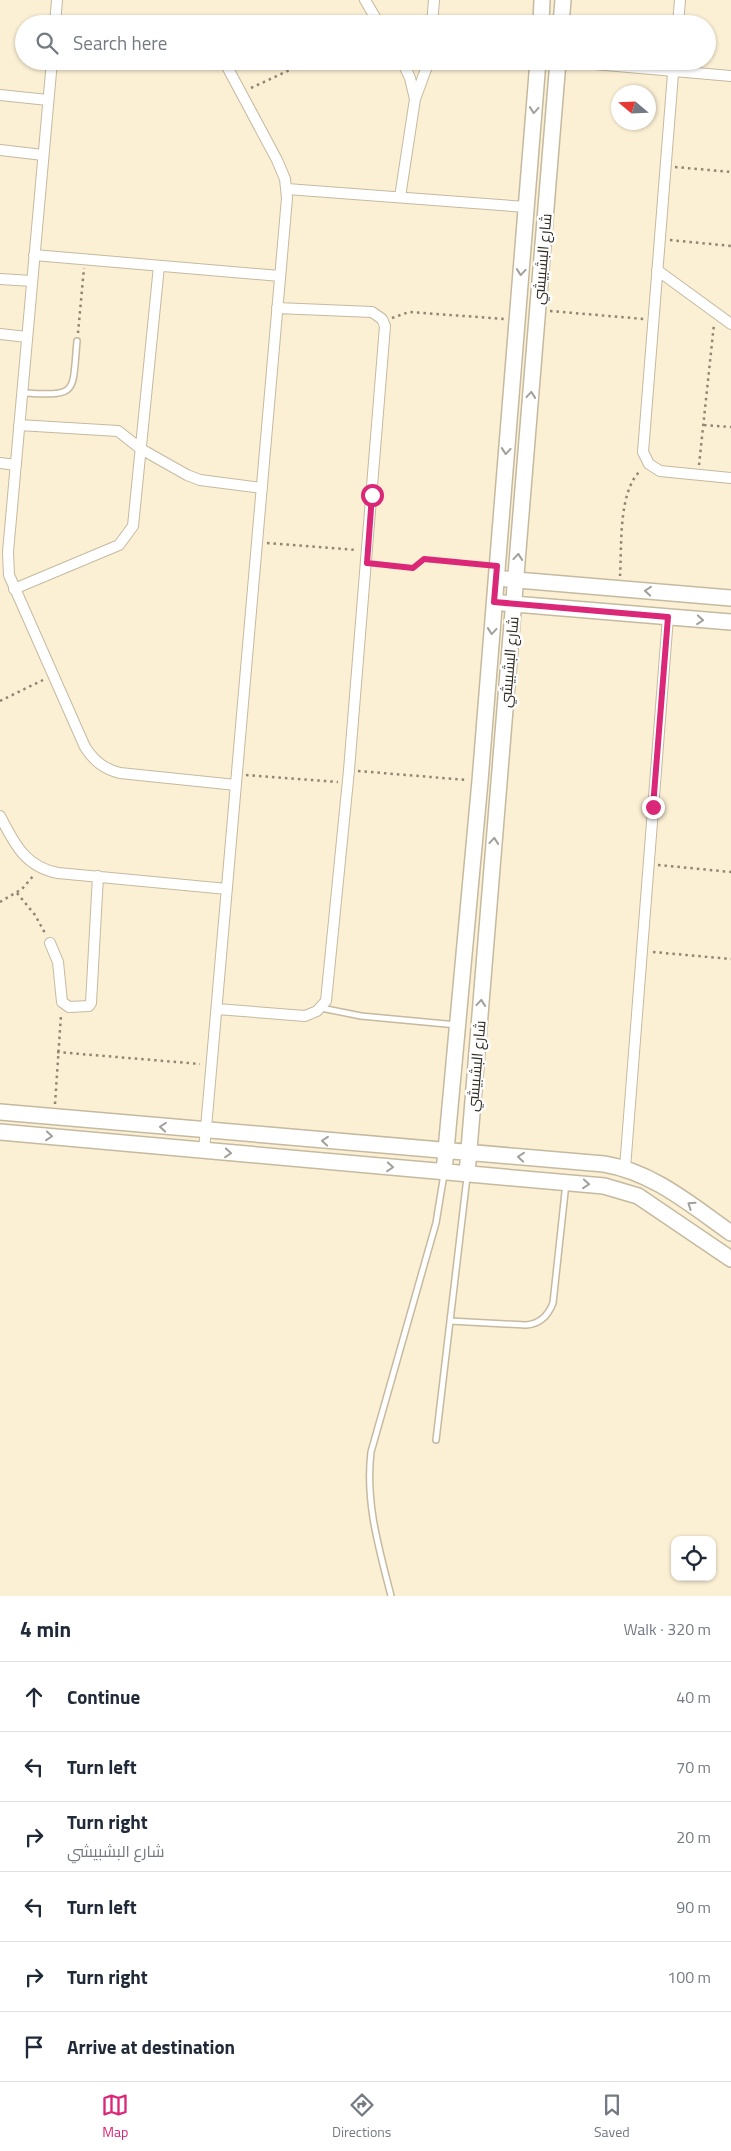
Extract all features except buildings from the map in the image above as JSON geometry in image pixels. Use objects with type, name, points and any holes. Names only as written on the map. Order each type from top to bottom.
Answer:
[{"type":"street","points":[[56,15],[57,0]]},
{"type":"street","points":[[365,0],[374,15]]},
{"type":"street","points":[[433,15],[434,0]]},
{"type":"street","points":[[541,15],[542,0]]},
{"type":"street","points":[[562,15],[563,0]]},
{"type":"street","points":[[679,15],[680,0]]},
{"type":"street","points":[[51,70],[8,560],[14,589],[85,747],[102,767],[120,773],[237,780]]},
{"type":"street","points":[[204,1151],[287,189],[277,160],[229,70]]},
{"type":"street","points":[[407,70],[415,99]]},
{"type":"street","points":[[400,197],[415,99],[426,70]]},
{"type":"street","name":"شارع البشبيشي","points":[[444,1172],[480,781],[537,70]]},
{"type":"street","name":"شارع البشبيشي","points":[[467,1174],[558,70]]},
{"type":"street","points":[[674,70],[642,445],[649,464],[660,471],[731,478]]},
{"type":"street","points":[[697,70],[731,76]]},
{"type":"street","points":[[0,95],[48,100]]},
{"type":"street","points":[[0,150],[43,155]]},
{"type":"street","points":[[287,189],[546,210]]},
{"type":"street","points":[[34,255],[280,276]]},
{"type":"street","points":[[14,589],[119,545],[124,541],[133,526],[159,266]]},
{"type":"street","points":[[657,270],[731,324]]},
{"type":"street","points":[[0,279],[32,282]]},
{"type":"street","points":[[217,1009],[304,1016],[321,1008],[328,996],[367,563],[385,326],[382,318],[372,312],[277,308]]},
{"type":"street","points":[[0,334],[27,337]]},
{"type":"street","points":[[20,425],[118,431],[141,449],[187,476],[200,480],[262,488]]},
{"type":"street","points":[[0,463],[16,465]]},
{"type":"street","points":[[497,572],[516,580],[731,598]]},
{"type":"street","points":[[494,602],[731,622]]},
{"type":"street","points":[[625,1168],[668,617]]},
{"type":"street","points":[[0,816],[19,851],[38,866],[58,873],[227,889]]},
{"type":"street","points":[[50,943],[58,962],[61,1000],[64,1004],[88,1007],[91,1004],[98,876]]},
{"type":"street","points":[[458,1025],[479,1027]]},
{"type":"street","points":[[0,1112],[604,1164],[625,1168],[662,1185],[731,1233]]},
{"type":"street","points":[[0,1132],[604,1186],[638,1196],[731,1258]]},
{"type":"lane","points":[[22,393],[56,395],[68,390],[74,380],[77,341]]},
{"type":"lane","points":[[321,1008],[361,1016],[458,1025]]},
{"type":"lane","points":[[390,1596],[371,1516],[369,1484],[371,1452],[436,1223],[444,1172]]},
{"type":"lane","points":[[436,1440],[467,1174]]},
{"type":"lane","points":[[450,1320],[526,1325],[537,1323],[547,1316],[553,1303],[566,1183]]},
{"type":"path","points":[[242,92],[290,70]]},
{"type":"path","points":[[666,166],[731,172]]},
{"type":"path","points":[[660,239],[731,246]]},
{"type":"path","points":[[77,341],[85,259]]},
{"type":"path","points":[[538,310],[653,320]]},
{"type":"path","points":[[385,326],[396,316],[409,312],[517,320]]},
{"type":"path","points":[[698,475],[716,313]]},
{"type":"path","points":[[704,425],[731,427]]},
{"type":"path","points":[[619,589],[626,496],[636,475],[649,464]]},
{"type":"path","points":[[257,543],[368,551]]},
{"type":"path","points":[[367,563],[413,568],[424,559],[497,572]]},
{"type":"path","points":[[0,701],[53,675]]},
{"type":"path","points":[[349,770],[480,781]]},
{"type":"path","points":[[237,780],[348,783]]},
{"type":"path","points":[[649,864],[731,872]]},
{"type":"path","points":[[0,902],[17,894],[29,882],[38,866]]},
{"type":"path","points":[[17,894],[35,914],[50,943]]},
{"type":"path","points":[[642,951],[731,959]]},
{"type":"path","points":[[55,1117],[57,1052],[60,1017],[64,1004]]},
{"type":"path","points":[[57,1052],[212,1065]]},
{"type":"route","points":[[372,495],[367,563],[413,568],[424,559],[497,566],[494,602],[668,617],[653,807]]}]
